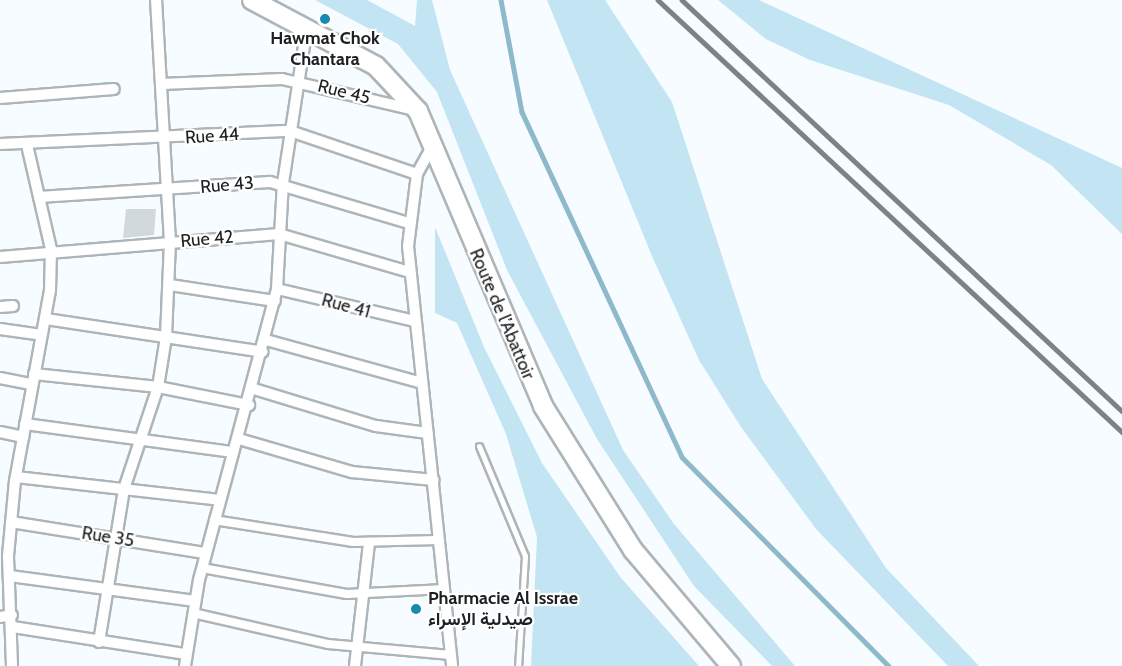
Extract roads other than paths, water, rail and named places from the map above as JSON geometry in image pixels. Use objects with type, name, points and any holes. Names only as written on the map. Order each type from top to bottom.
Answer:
[{"type":"main road","name":"Route de l’Abattoir","points":[[252,0],[307,26],[376,66],[418,111],[543,406],[633,550],[731,666]]},
{"type":"street","points":[[99,642],[124,489],[158,387],[166,337],[170,285],[170,242],[166,139],[156,0]]},
{"type":"street","points":[[185,666],[195,601],[213,520],[254,389],[278,289],[283,183],[307,26]]},
{"type":"street","name":"Rue 45","points":[[161,84],[299,81],[418,111]]},
{"type":"street","points":[[0,98],[114,89]]},
{"type":"street","name":"Rue 44","points":[[0,144],[27,146],[290,131],[417,174]]},
{"type":"street","points":[[193,613],[358,649],[451,660],[434,480],[410,272],[408,223],[417,174],[433,145]]},
{"type":"street","points":[[12,666],[13,627],[6,572],[16,477],[46,319],[51,249],[27,146]]},
{"type":"street","name":"Rue 43","points":[[39,197],[283,183],[408,223]]},
{"type":"street","name":"Rue 42","points":[[0,257],[51,249],[279,234],[410,272]]},
{"type":"street","points":[[170,285],[275,302]]},
{"type":"street","name":"Rue 41","points":[[278,289],[415,321]]},
{"type":"street","points":[[0,307],[13,306]]},
{"type":"street","points":[[46,319],[263,352]]},
{"type":"street","points":[[0,329],[42,335]]},
{"type":"street","points":[[266,340],[422,383]]},
{"type":"street","points":[[0,378],[158,387],[249,405]]},
{"type":"street","points":[[254,389],[376,426],[428,433]]},
{"type":"street","points":[[25,424],[233,452]]},
{"type":"street","points":[[0,432],[23,437]]},
{"type":"street","points":[[239,439],[352,472],[434,480]]},
{"type":"street","points":[[16,477],[220,500]]},
{"type":"street","points":[[213,520],[369,543],[439,540]]},
{"type":"street","name":"Rue 35","points":[[11,522],[206,553]]},
{"type":"street","points":[[355,666],[367,594],[369,543]]},
{"type":"street","points":[[202,568],[367,594],[445,589]]},
{"type":"street","points":[[6,572],[195,601]]},
{"type":"street","points":[[0,617],[12,615]]},
{"type":"street","points":[[13,627],[186,654]]},
{"type":"lane","points":[[479,447],[525,556],[519,666]]},
{"type":"waterway","points":[[501,0],[522,112],[682,457],[889,666]]},
{"type":"railway","points":[[658,0],[1122,432]]},
{"type":"railway","points":[[682,0],[1122,411]]},
{"type":"place","name":"Hawmat Chok Chantara","points":[[325,19]]},
{"type":"place","name":"Pharmacie Al Issrae صيدلية الإسراء","points":[[416,609]]}]
